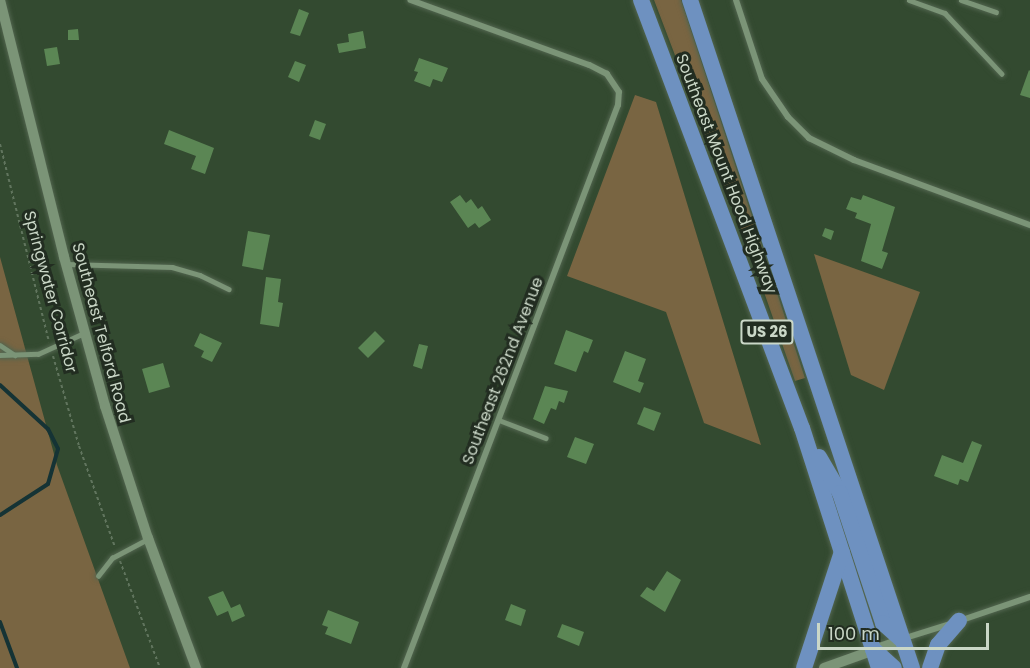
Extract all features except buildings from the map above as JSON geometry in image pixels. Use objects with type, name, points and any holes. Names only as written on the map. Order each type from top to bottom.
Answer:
[{"type":"highway","name":"Southeast Mount Hood Highway","points":[[641,0],[802,428],[879,668]]},
{"type":"highway","name":"Southeast Mount Hood Highway","points":[[690,0],[912,668]]},
{"type":"highway","points":[[802,428],[840,492],[883,623],[902,640]]},
{"type":"highway","points":[[804,668],[842,551]]},
{"type":"highway","points":[[930,668],[938,645],[959,621]]},
{"type":"highway","points":[[873,649],[894,668]]},
{"type":"street","name":"Southeast Telford Road","points":[[0,0],[84,333],[148,538],[196,668]]},
{"type":"street","name":"Southeast 262nd Avenue","points":[[404,668],[618,105],[619,92],[616,83],[607,74],[588,65],[410,0]]},
{"type":"street","points":[[736,0],[762,79],[788,117],[809,138],[854,160],[1030,225]]},
{"type":"street","points":[[824,668],[873,649],[1030,597]]},
{"type":"lane","points":[[909,0],[945,13],[1002,74]]},
{"type":"lane","points":[[961,0],[996,12]]},
{"type":"lane","points":[[66,264],[172,267],[200,275],[229,289]]},
{"type":"lane","points":[[0,355],[38,354],[84,333]]},
{"type":"lane","points":[[0,345],[18,356]]},
{"type":"lane","points":[[499,420],[546,438]]},
{"type":"lane","points":[[98,576],[112,558],[148,538]]},
{"type":"path","name":"Springwater Corridor","points":[[0,144],[51,348],[79,446]]},
{"type":"shaded area","points":[[654,0],[681,0],[805,378],[795,381],[752,258]]},
{"type":"shaded area","points":[[635,95],[656,102],[761,445],[704,423],[666,312],[567,276]]},
{"type":"shaded area","points":[[814,254],[920,292],[884,390],[851,375]]},
{"type":"shaded area","points":[[0,257],[57,465],[130,668],[0,668]]},
{"type":"waterway","points":[[0,385],[48,429],[58,449],[48,484],[0,515]]},
{"type":"waterway","points":[[0,622],[17,668]]}]
